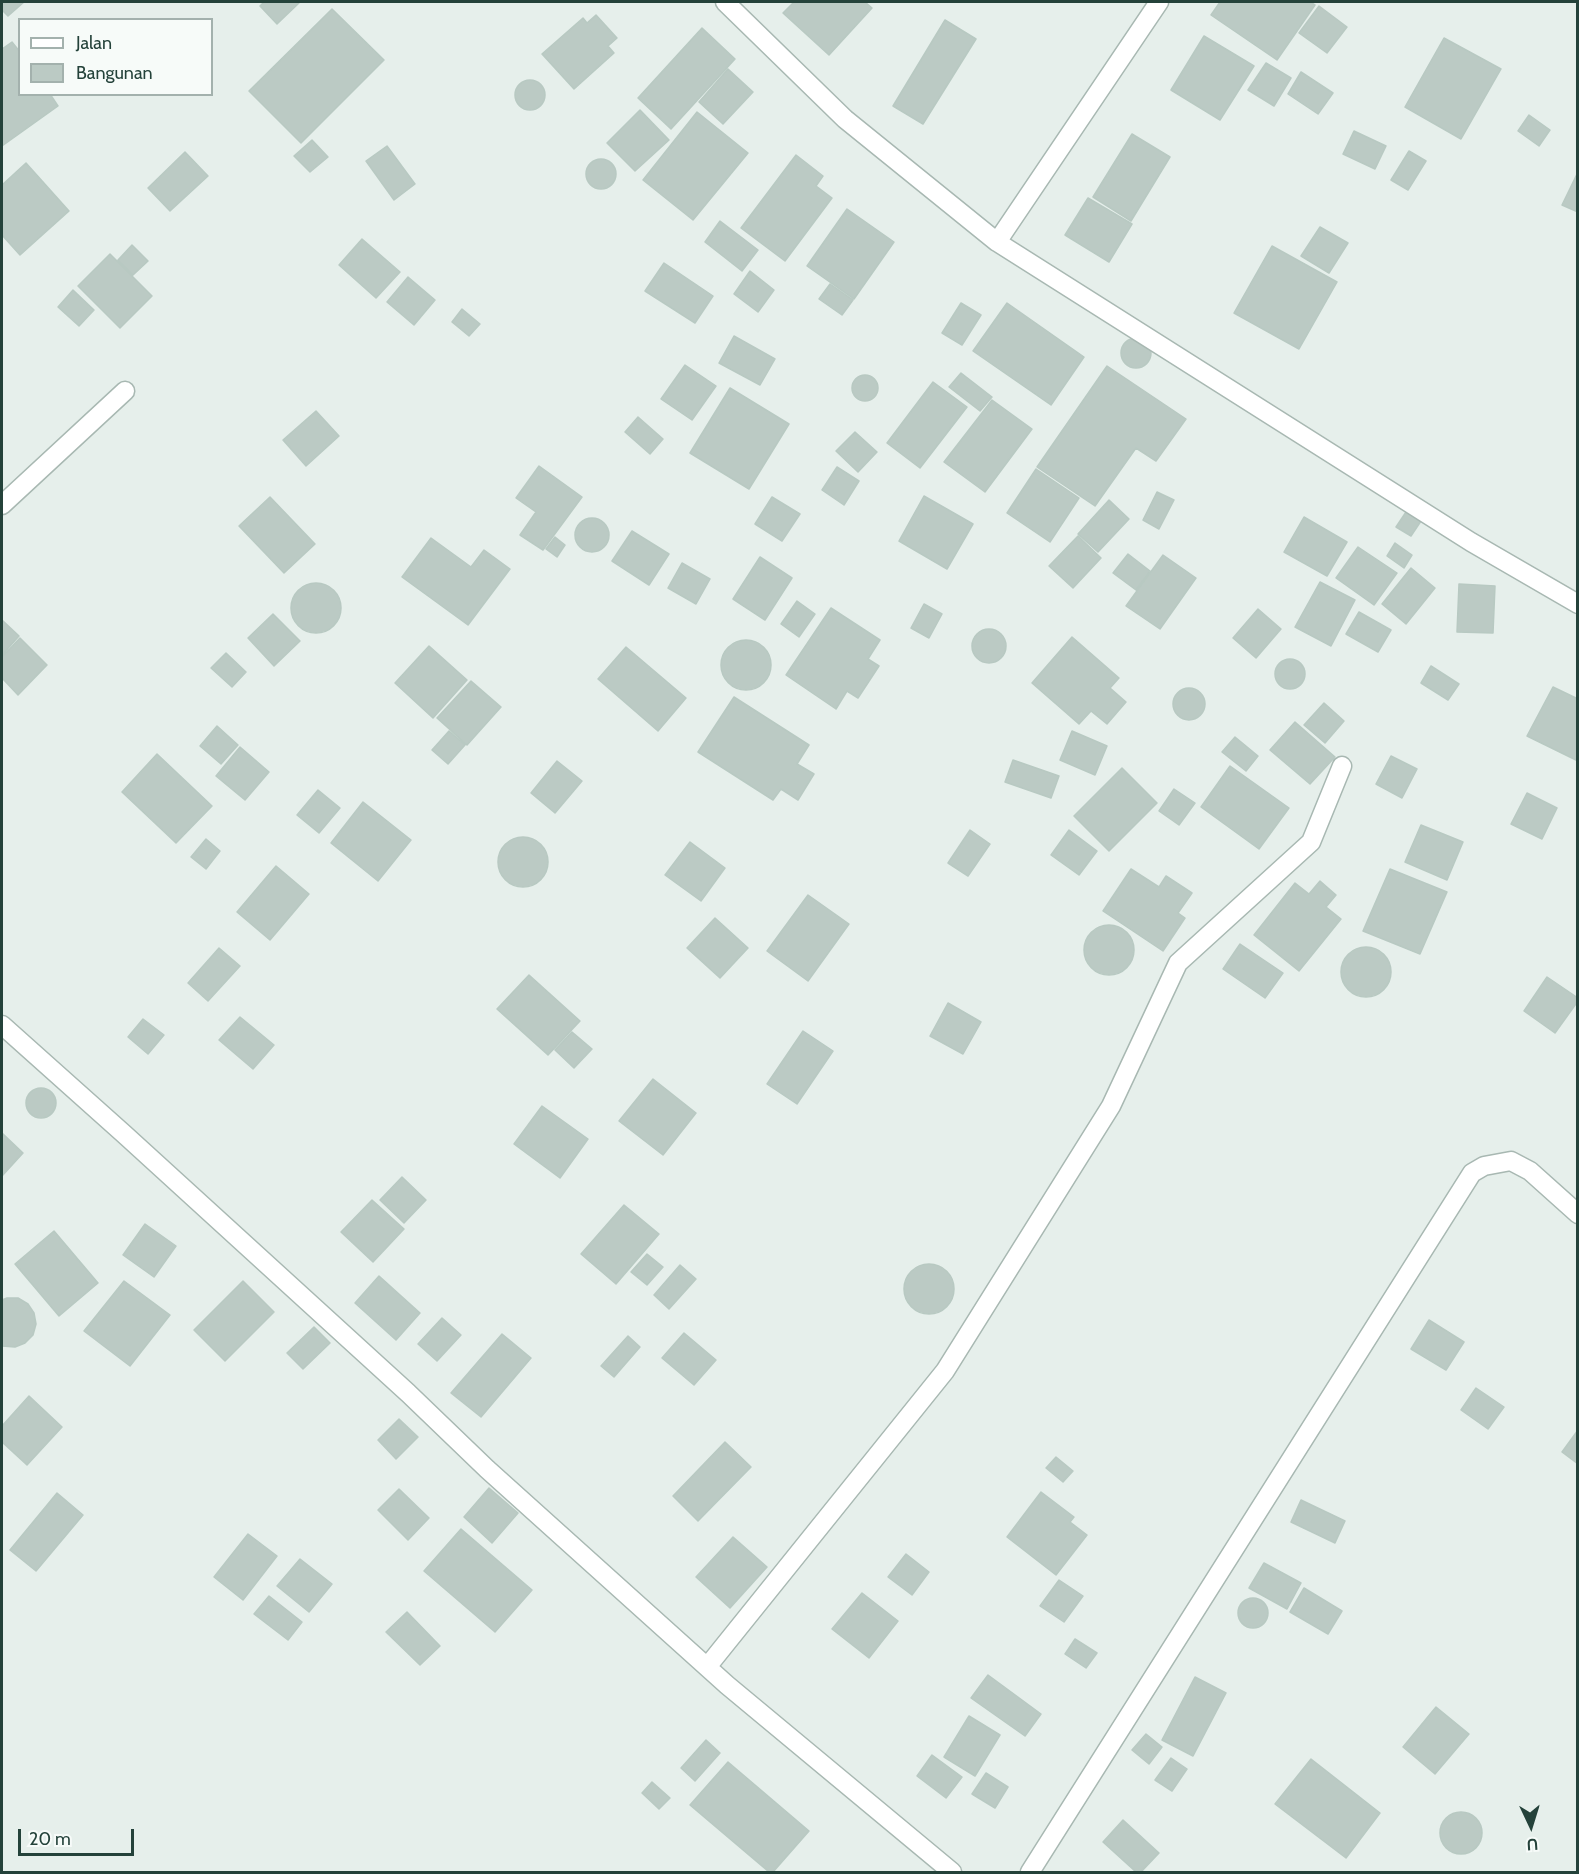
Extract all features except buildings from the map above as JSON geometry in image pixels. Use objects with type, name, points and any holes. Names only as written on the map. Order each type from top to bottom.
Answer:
[{"type":"street","points":[[725,2],[845,119],[997,242],[1471,542],[1578,604]]},
{"type":"street","points":[[997,242],[1159,2]]},
{"type":"street","points":[[2,505],[126,391]]},
{"type":"street","points":[[707,1667],[945,1371],[1111,1107],[1178,963],[1311,842],[1342,766]]},
{"type":"street","points":[[2,1025],[707,1667],[951,1872]]},
{"type":"street","points":[[1030,1872],[1472,1173],[1484,1166],[1511,1161],[1530,1171],[1578,1214]]}]
